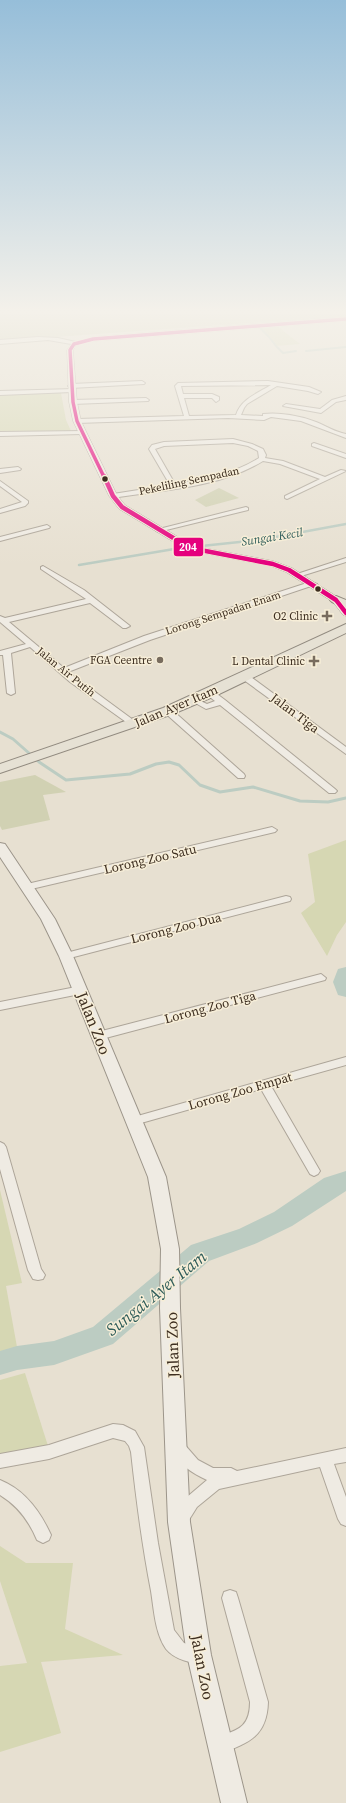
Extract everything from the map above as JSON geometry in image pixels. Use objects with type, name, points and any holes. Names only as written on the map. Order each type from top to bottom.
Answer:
[{"type":"main road","name":"Jalan Ayer Itam","points":[[0,769],[24,762],[168,711],[210,693],[346,628]]},
{"type":"main road","name":"Jalan Zoo","points":[[0,847],[48,919],[66,956],[157,1177],[170,1249],[170,1308],[179,1522],[199,1655],[219,1745],[234,1803]]},
{"type":"street","points":[[73,398],[77,421],[113,496],[122,507],[188,547],[281,566],[341,602],[346,613]]},
{"type":"street","points":[[182,399],[191,398]]},
{"type":"street","points":[[182,399],[216,400],[216,398]]},
{"type":"street","points":[[238,414],[245,403],[253,398]]},
{"type":"street","points":[[286,406],[321,411],[334,401],[344,398]]},
{"type":"street","points":[[182,399],[187,417]]},
{"type":"street","points":[[73,402],[146,400]]},
{"type":"street","points":[[77,421],[238,414],[295,417],[310,421],[333,432],[346,436]]},
{"type":"street","points":[[0,434],[82,432]]},
{"type":"street","points":[[174,486],[152,450],[154,446],[164,444],[239,442],[261,450],[263,455],[262,459],[281,462],[326,479]]},
{"type":"street","points":[[314,445],[346,456]]},
{"type":"street","name":"Pekeliling Sempadan","points":[[113,496],[174,486],[235,473],[250,467],[262,459]]},
{"type":"street","points":[[0,471],[18,469]]},
{"type":"street","points":[[287,496],[343,471]]},
{"type":"street","points":[[0,483],[26,502],[25,504],[0,511]]},
{"type":"street","points":[[158,530],[246,509]]},
{"type":"street","points":[[0,539],[47,527]]},
{"type":"street","points":[[299,576],[346,560]]},
{"type":"street","points":[[43,568],[92,600],[126,626]]},
{"type":"street","points":[[298,588],[301,581],[299,576]]},
{"type":"street","name":"Lorong Sempadan Enam","points":[[63,671],[102,657],[147,638],[312,584]]},
{"type":"street","points":[[2,620],[92,600]]},
{"type":"street","name":"Jalan Air Putih","points":[[2,620],[63,671],[133,724]]},
{"type":"street","points":[[11,693],[4,653],[32,644]]},
{"type":"street","name":"Jalan Tiga","points":[[244,676],[346,751]]},
{"type":"street","points":[[210,693],[332,791]]},
{"type":"street","points":[[194,700],[206,707],[222,702]]},
{"type":"street","points":[[168,711],[241,776]]},
{"type":"street","name":"Lorong Zoo Satu","points":[[27,887],[272,830]]},
{"type":"street","name":"Lorong Zoo Dua","points":[[66,956],[286,899]]},
{"type":"street","name":"Lorong Zoo Tiga","points":[[98,1036],[321,978]]},
{"type":"street","points":[[0,1006],[81,990]]},
{"type":"street","name":"Lorong Zoo Empat","points":[[134,1121],[346,1061]]},
{"type":"street","points":[[264,1084],[314,1170]]},
{"type":"street","points":[[0,1147],[35,1270],[38,1275]]},
{"type":"street","points":[[0,1461],[49,1452],[113,1431],[121,1431],[134,1439],[138,1452],[150,1543],[166,1631],[172,1644],[180,1652],[199,1655]]},
{"type":"street","points":[[176,1446],[193,1465],[212,1475],[243,1476]]},
{"type":"street","points":[[179,1522],[192,1502],[214,1483],[346,1455]]},
{"type":"street","points":[[325,1459],[346,1518]]},
{"type":"street","points":[[0,1487],[20,1500],[34,1515],[43,1535]]},
{"type":"street","points":[[219,1745],[248,1733],[258,1719],[259,1710],[259,1702],[230,1598]]},
{"type":"green space","points":[[0,398],[62,398],[66,420],[71,431],[0,432]]},
{"type":"green space","points":[[219,488],[239,498],[206,507],[195,500]]},
{"type":"green space","points":[[35,775],[66,792],[43,795],[50,820],[2,830],[0,826],[0,782]]},
{"type":"green space","points":[[346,840],[346,922],[337,935],[327,956],[301,913],[315,902],[308,854]]},
{"type":"green space","points":[[0,1190],[22,1283],[6,1286],[17,1347],[0,1352]]},
{"type":"green space","points":[[25,1373],[48,1446],[0,1455],[0,1380]]},
{"type":"green space","points":[[0,1546],[26,1563],[73,1563],[65,1629],[123,1655],[41,1662],[61,1733],[0,1752],[0,1666],[27,1663],[0,1581]]},
{"type":"waterway","name":"Sungai Kecil","points":[[192,547],[259,540],[346,524]]},
{"type":"waterway","name":"Sungai Kecil","points":[[79,565],[186,547]]},
{"type":"waterway","points":[[0,732],[13,739],[39,762],[66,780],[130,774],[156,764],[169,762],[179,765],[200,785],[220,792],[253,787],[300,801],[328,802],[346,798]]},
{"type":"waterway","name":"Sungai Ayer Itam","points":[[346,974],[344,982],[346,990]]},
{"type":"waterway","name":"Sungai Ayer Itam","points":[[0,1363],[17,1358],[54,1353],[103,1336],[200,1253],[248,1236],[283,1219],[333,1185],[346,1181]]},
{"type":"transit line","name":"204","points":[[73,398],[77,421],[113,496],[122,507],[190,548],[273,564],[289,570],[336,600],[346,613]]},
{"type":"place","name":"O2 Clinic","points":[[327,616]]},
{"type":"place","name":"FGA Ceentre","points":[[160,660]]},
{"type":"place","name":"L Dental Clinic","points":[[314,661]]}]
